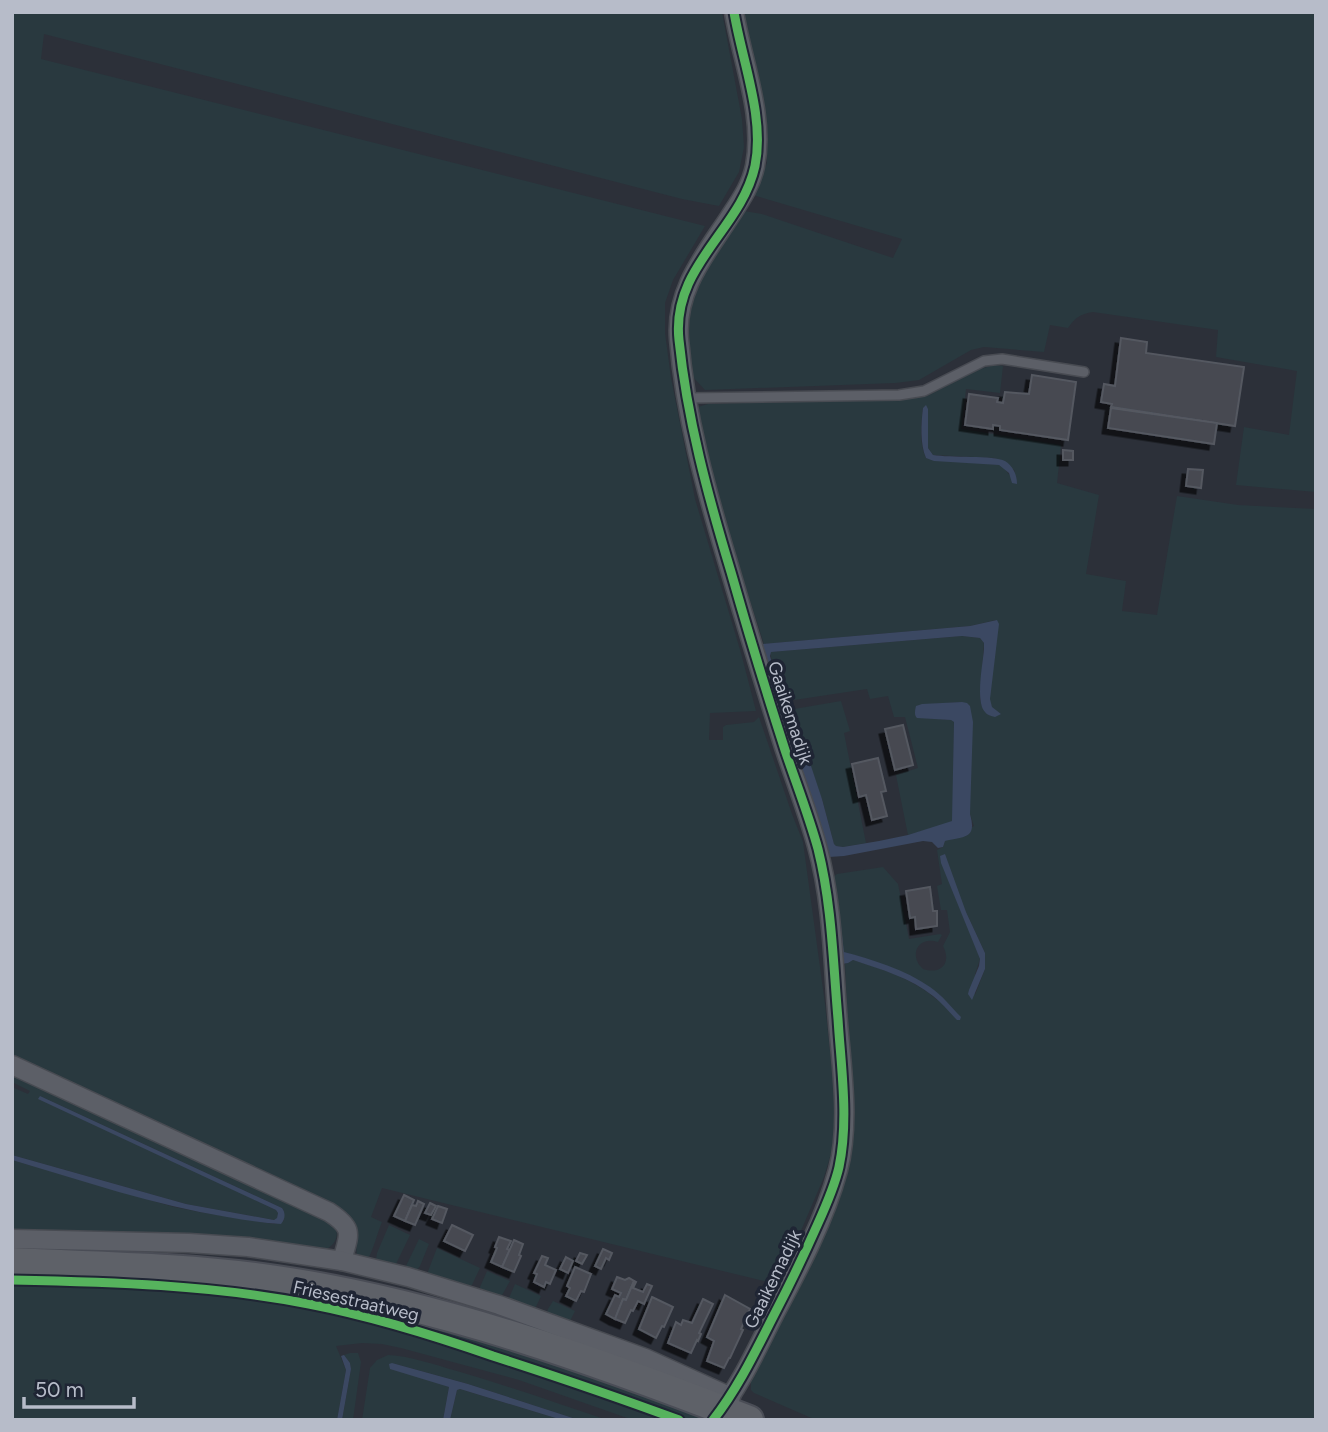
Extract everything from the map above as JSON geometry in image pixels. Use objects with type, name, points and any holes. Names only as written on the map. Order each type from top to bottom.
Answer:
[{"type":"main road","name":"Friesestraatweg","points":[[12,1262],[176,1269],[333,1289],[492,1329],[619,1371],[749,1420]]},
{"type":"street","name":"Gaaikemadijk","points":[[722,1409],[794,1278],[827,1205],[838,1169],[844,1133],[831,925],[826,886],[817,846],[752,646],[705,484],[687,398],[678,335],[680,303],[692,275],[746,193],[754,169],[757,149],[756,115],[734,12]]},
{"type":"street","name":"Friesestraatweg","points":[[12,1065],[329,1212],[346,1226],[348,1231],[342,1261]]},
{"type":"street","name":"Friesestraatweg","points":[[12,1239],[189,1243],[248,1247],[342,1261],[408,1277],[499,1305],[645,1358],[722,1409]]},
{"type":"lane","points":[[687,398],[899,394],[924,391],[984,361],[1002,359],[1084,372]]},
{"type":"shaded area","points":[[12,12],[722,12],[742,119],[744,147],[739,172],[719,206],[682,199],[44,34],[41,59],[705,226],[673,280],[665,303],[665,333],[695,499],[756,711],[710,713],[709,740],[723,740],[723,727],[726,725],[754,722],[759,717],[803,842],[836,1107],[833,1147],[824,1177],[776,1284],[382,1188],[371,1217],[382,1222],[368,1259],[358,1257],[356,1229],[12,1060]]},
{"type":"shaded area","points":[[742,12],[1316,12],[1316,492],[1236,485],[1244,427],[1289,435],[1297,371],[1216,357],[1218,330],[1093,312],[1078,317],[1068,328],[1050,325],[1044,352],[984,347],[971,350],[919,380],[705,390],[692,376],[687,339],[687,298],[700,273],[744,211],[762,214],[893,258],[902,239],[753,195],[767,163],[765,138]]},
{"type":"shaded area","points":[[994,365],[1003,366],[1000,393],[966,389],[961,429],[1061,445],[1057,483],[1099,495],[1086,574],[1126,581],[1122,611],[1157,615],[1177,496],[1238,505],[1316,509],[1316,1420],[816,1420],[751,1390],[751,1379],[830,1221],[847,1167],[852,1128],[845,964],[853,960],[875,967],[908,980],[937,1000],[942,997],[895,969],[843,952],[833,877],[837,874],[883,867],[898,884],[909,939],[942,935],[938,942],[921,944],[916,953],[923,969],[940,969],[946,958],[943,946],[950,932],[947,910],[941,910],[937,886],[942,884],[937,850],[943,847],[945,841],[974,826],[970,814],[962,702],[918,705],[916,717],[954,722],[953,819],[948,824],[908,835],[896,775],[918,768],[905,717],[894,717],[888,696],[870,699],[867,689],[781,702],[770,652],[962,636],[980,638],[984,643],[980,699],[982,707],[992,707],[989,700],[998,624],[996,620],[970,626],[764,644],[720,508],[697,414],[698,407],[708,404],[906,399],[927,396],[980,369]],"holes":[[[923,408],[928,409],[928,448],[933,455],[994,458],[1004,461],[1015,471],[1011,477],[999,465],[926,458],[921,440]],[[966,912],[985,953],[985,969],[975,995],[975,974],[980,959]]]},
{"type":"shaded area","points":[[841,701],[850,731],[844,733],[866,843],[843,847],[834,844],[822,799],[787,733],[782,715],[788,710]]},
{"type":"shaded area","points":[[12,1072],[332,1221],[336,1239],[322,1251],[157,1235],[12,1230],[12,1160],[199,1212],[274,1224],[284,1221],[284,1211],[40,1096],[276,1210],[277,1219],[186,1204],[12,1155],[12,1087],[28,1094],[30,1091],[12,1082]]},
{"type":"shaded area","points":[[389,1225],[410,1235],[392,1268],[376,1260]]},
{"type":"shaded area","points":[[419,1239],[429,1244],[420,1266],[416,1271],[408,1272],[406,1266]]},
{"type":"shaded area","points":[[437,1248],[480,1268],[472,1285],[467,1288],[427,1274]]},
{"type":"shaded area","points":[[487,1271],[510,1281],[501,1297],[481,1291],[480,1287]]},
{"type":"shaded area","points":[[155,1282],[246,1283],[467,1329],[700,1414],[698,1420],[690,1420],[527,1362],[336,1305],[255,1291]]},
{"type":"shaded area","points":[[515,1284],[541,1296],[534,1311],[510,1303],[509,1298]]},
{"type":"shaded area","points":[[12,1285],[188,1293],[319,1311],[371,1323],[447,1346],[669,1420],[633,1420],[519,1380],[401,1348],[362,1343],[336,1346],[346,1370],[337,1420],[12,1420]]},
{"type":"shaded area","points":[[553,1301],[575,1311],[570,1321],[567,1323],[547,1313]]},
{"type":"shaded area","points":[[358,1353],[361,1362],[353,1420],[342,1420],[351,1369],[344,1355]]},
{"type":"shaded area","points":[[388,1355],[457,1371],[607,1420],[579,1420],[392,1363],[449,1387],[443,1420],[362,1420],[370,1368],[377,1360]]},
{"type":"shaded area","points":[[457,1390],[562,1420],[450,1420]]},
{"type":"water","points":[[926,405],[928,448],[933,455],[1005,461],[1014,471],[1017,484],[1012,483],[1009,473],[999,465],[934,461],[926,458],[921,427],[923,408]]},
{"type":"water","points":[[997,620],[999,624],[990,699],[992,707],[1001,714],[995,717],[986,713],[980,700],[984,643],[980,638],[962,636],[771,652],[782,699],[779,703],[761,644],[970,626]]},
{"type":"water","points":[[962,702],[970,706],[973,722],[970,814],[972,828],[968,835],[945,841],[943,847],[938,848],[932,842],[923,841],[829,857],[787,733],[797,730],[800,733],[834,844],[843,847],[879,841],[952,821],[954,722],[917,718],[915,711],[916,706],[922,704]]},
{"type":"water","points":[[945,854],[966,912],[985,953],[985,969],[972,1000],[968,994],[980,959],[941,863],[940,856]]},
{"type":"water","points":[[840,925],[844,952],[888,966],[921,981],[942,997],[961,1017],[960,1020],[933,996],[905,979],[853,960],[842,964]]},
{"type":"water","points":[[40,1096],[282,1208],[283,1221],[281,1224],[261,1222],[173,1206],[12,1160],[12,1155],[186,1204],[274,1220],[277,1218],[276,1210],[38,1099]]},
{"type":"water","points":[[344,1355],[351,1369],[342,1420],[337,1420],[346,1370],[341,1356]]},
{"type":"water","points":[[389,1364],[579,1420],[562,1420],[460,1389],[457,1390],[450,1420],[443,1420],[449,1387],[390,1369]]},
{"type":"building","points":[[1121,338],[1147,342],[1146,353],[1244,367],[1235,426],[1111,407],[1112,404],[1101,402],[1104,384],[1115,386]]},
{"type":"building","points":[[1032,375],[1076,382],[1068,440],[1000,430],[1000,426],[993,425],[993,429],[965,425],[969,394],[998,398],[997,402],[1003,403],[1005,392],[1029,394]]},
{"type":"building","points":[[1111,408],[1217,423],[1214,444],[1108,428]]},
{"type":"building","points":[[1063,450],[1073,451],[1073,460],[1063,460]]},
{"type":"building","points":[[1188,469],[1203,470],[1201,488],[1186,486]]},
{"type":"building","points":[[903,725],[913,765],[895,770],[885,729]]},
{"type":"building","points":[[878,758],[886,791],[881,792],[887,816],[872,820],[866,795],[859,797],[852,764]]},
{"type":"building","points":[[930,887],[933,911],[937,911],[937,926],[916,929],[915,917],[910,918],[906,891]]},
{"type":"building","points":[[404,1195],[414,1200],[405,1221],[394,1216]]},
{"type":"building","points":[[418,1201],[424,1204],[415,1225],[405,1221],[412,1205],[416,1206]]},
{"type":"building","points":[[430,1203],[436,1206],[431,1215],[425,1213]]},
{"type":"building","points":[[438,1206],[447,1209],[442,1223],[432,1219]]},
{"type":"building","points":[[452,1225],[473,1235],[465,1251],[444,1241]]},
{"type":"building","points":[[499,1237],[511,1241],[502,1267],[491,1262]]},
{"type":"building","points":[[514,1240],[523,1244],[514,1272],[502,1267]]},
{"type":"building","points":[[603,1249],[612,1253],[609,1260],[606,1258],[601,1269],[595,1266]]},
{"type":"building","points":[[580,1253],[587,1255],[582,1264],[576,1261]]},
{"type":"building","points":[[542,1256],[548,1258],[545,1265],[556,1270],[550,1284],[546,1282],[544,1287],[534,1282],[537,1274],[534,1273]]},
{"type":"building","points":[[566,1257],[573,1261],[568,1273],[560,1269]]},
{"type":"building","points":[[575,1267],[591,1274],[584,1292],[581,1291],[576,1301],[566,1296]]},
{"type":"building","points":[[617,1277],[634,1281],[615,1319],[606,1314],[615,1295],[619,1297],[621,1293],[612,1289]]},
{"type":"building","points":[[634,1281],[636,1282],[633,1288],[643,1292],[647,1284],[652,1286],[644,1304],[638,1301],[625,1323],[615,1319]]},
{"type":"building","points":[[725,1295],[750,1309],[724,1368],[707,1361],[714,1341],[707,1337]]},
{"type":"building","points":[[652,1297],[673,1307],[656,1338],[639,1329]]},
{"type":"building","points":[[703,1299],[713,1304],[691,1353],[668,1343],[676,1322],[681,1325],[683,1320],[692,1323]]},
{"type":"cycle path","points":[[713,1420],[755,1353],[825,1207],[839,1167],[844,1112],[831,934],[823,870],[714,515],[693,428],[679,340],[679,314],[686,291],[696,269],[736,210],[755,166],[755,109],[734,12]]},
{"type":"cycle path","points":[[12,1280],[124,1283],[199,1289],[332,1309],[448,1341],[679,1420]]}]
